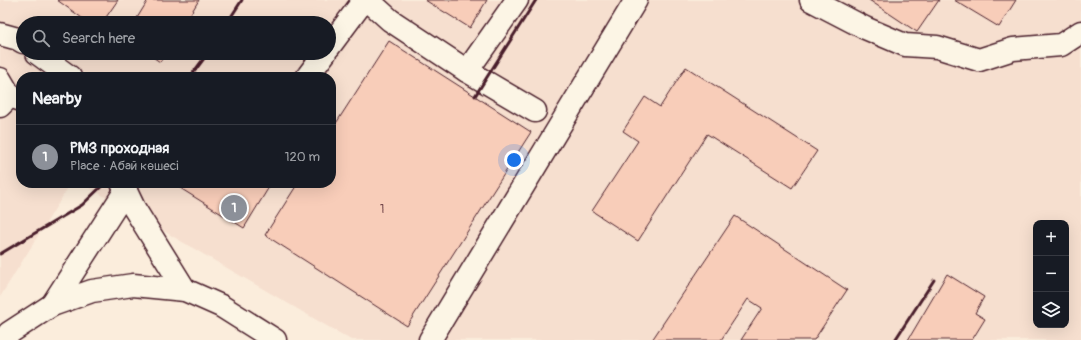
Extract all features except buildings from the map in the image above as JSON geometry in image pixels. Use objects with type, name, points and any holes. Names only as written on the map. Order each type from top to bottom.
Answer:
[{"type":"street","points":[[336,38],[364,0]]},
{"type":"street","points":[[368,0],[390,20],[467,71],[536,111]]},
{"type":"street","points":[[467,71],[517,0]]},
{"type":"street","points":[[430,340],[636,0]]},
{"type":"street","points":[[811,0],[865,28],[905,45],[937,47],[979,60],[1013,48],[1061,45],[1081,32]]},
{"type":"street","points":[[0,34],[16,38]]},
{"type":"street","points":[[47,60],[63,72]]},
{"type":"street","points":[[311,72],[320,60]]},
{"type":"street","points":[[52,305],[123,188]]},
{"type":"street","points":[[124,188],[134,208],[185,290]]},
{"type":"street","points":[[4,340],[9,333],[52,305],[92,291],[133,285],[185,290],[221,306],[275,340]]},
{"type":"street","points":[[19,340],[66,312],[98,302],[137,295],[196,305],[253,340]]},
{"type":"shaded area","points":[[0,0],[1081,0],[1081,340],[351,340],[90,188],[336,188],[336,72],[16,72],[16,188],[68,188],[0,297]]},
{"type":"railway","points":[[232,16],[242,0]]},
{"type":"railway","points":[[475,96],[536,0]]},
{"type":"railway","points":[[194,72],[203,60]]},
{"type":"railway","points":[[0,254],[82,205],[100,188]]},
{"type":"railway","points":[[895,340],[934,280]]},
{"type":"place","name":"РМЗ проходная","points":[[234,208]]}]
